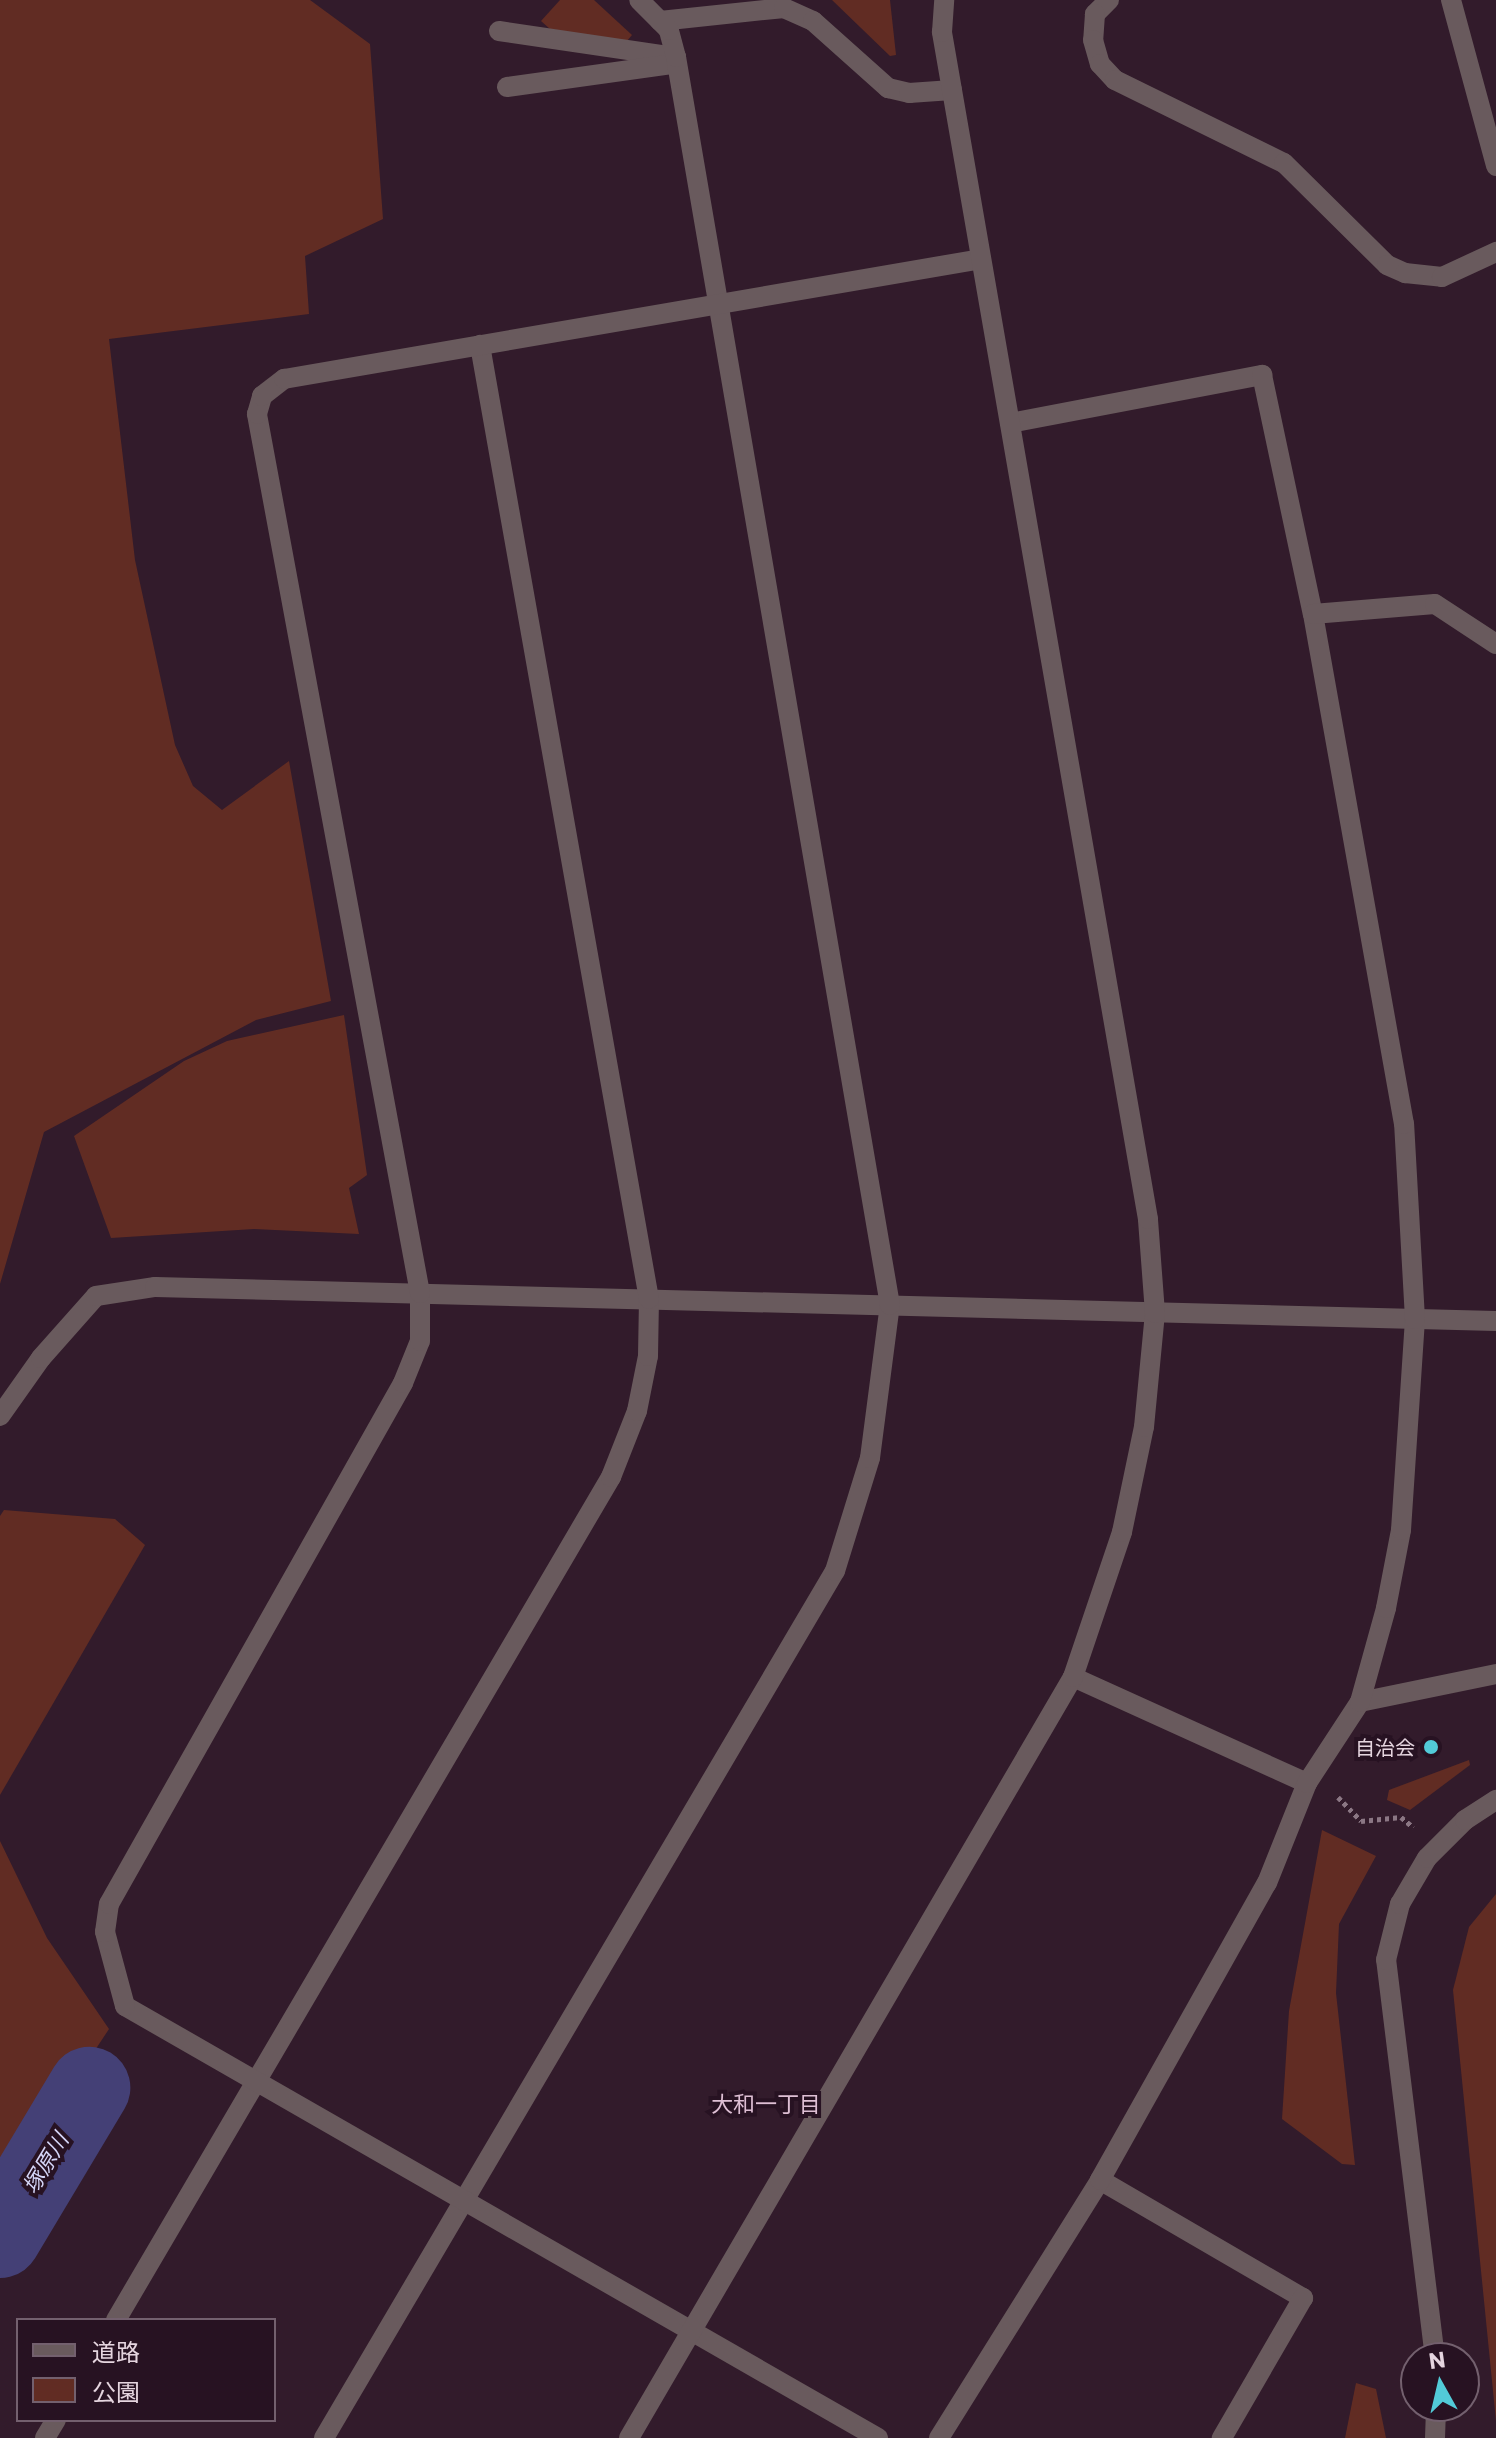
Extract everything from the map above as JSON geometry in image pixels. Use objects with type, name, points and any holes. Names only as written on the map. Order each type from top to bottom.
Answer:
[{"type":"street","points":[[324,2438],[835,1571],[870,1458],[890,1305],[677,60],[660,21],[639,0]]},
{"type":"street","points":[[629,2438],[1073,1677],[1122,1532],[1144,1427],[1155,1313],[1148,1219],[942,32],[944,0]]},
{"type":"street","points":[[1109,0],[1095,14],[1093,40],[1100,64],[1115,80],[1284,163],[1387,265],[1405,273],[1442,277],[1496,252]]},
{"type":"street","points":[[1451,0],[1496,166]]},
{"type":"street","points":[[660,21],[760,7],[792,10],[813,21],[888,88],[909,93],[952,90]]},
{"type":"street","points":[[499,31],[677,60]]},
{"type":"street","points":[[507,87],[677,60]]},
{"type":"street","points":[[878,2438],[125,2006],[108,1954],[109,1904],[403,1383],[420,1341],[420,1293],[257,414],[267,388],[284,379],[981,259]]},
{"type":"street","points":[[117,2318],[260,2083],[611,1477],[637,1411],[648,1356],[649,1299],[480,345]]},
{"type":"street","points":[[939,2438],[1100,2180],[1267,1883],[1307,1783],[1360,1702],[1401,1530],[1415,1319],[1404,1124],[1313,614],[1262,375],[1010,423]]},
{"type":"street","points":[[1313,614],[1435,604],[1496,644]]},
{"type":"street","points":[[0,1416],[41,1358],[96,1296],[155,1287],[1496,1321]]},
{"type":"street","points":[[1360,1702],[1496,1674]]},
{"type":"street","points":[[1073,1677],[1307,1783]]},
{"type":"street","points":[[1433,2342],[1386,1960],[1400,1904],[1441,1843],[1496,1800]]},
{"type":"street","points":[[1100,2180],[1303,2298],[1222,2438]]},
{"type":"path","points":[[1307,1783],[1342,1799],[1361,1821],[1401,1817],[1425,1838],[1441,1843]]},
{"type":"green space","points":[[0,0],[310,0],[370,44],[383,219],[305,256],[309,314],[109,339],[135,560],[175,745],[193,786],[222,810],[289,761],[331,1001],[256,1020],[44,1132],[0,1284]]},
{"type":"green space","points":[[560,0],[594,0],[632,35],[627,41],[550,29],[541,21]]},
{"type":"green space","points":[[832,0],[890,0],[896,55],[890,56]]},
{"type":"green space","points":[[344,1015],[367,1175],[349,1188],[359,1234],[254,1229],[111,1238],[74,1136],[184,1061],[227,1041]]},
{"type":"green space","points":[[4,1510],[115,1519],[145,1545],[0,1795],[0,1516]]},
{"type":"green space","points":[[1469,1760],[1470,1765],[1410,1810],[1387,1800],[1389,1790]]},
{"type":"green space","points":[[1322,1830],[1376,1856],[1339,1924],[1336,1993],[1355,2165],[1342,2164],[1282,2119],[1289,2011]]},
{"type":"green space","points":[[0,1841],[47,1938],[109,2029],[0,2194]]},
{"type":"green space","points":[[1496,1894],[1496,2421],[1453,1990],[1469,1927]]},
{"type":"green space","points":[[1356,2383],[1376,2389],[1386,2438],[1345,2438]]},
{"type":"waterway","name":"塚原川","points":[[0,2237],[89,2088]]},
{"type":"place","name":"自治会","points":[[1431,1747]]},
{"type":"district","name":"大和一丁目","points":[[766,2104]]}]
